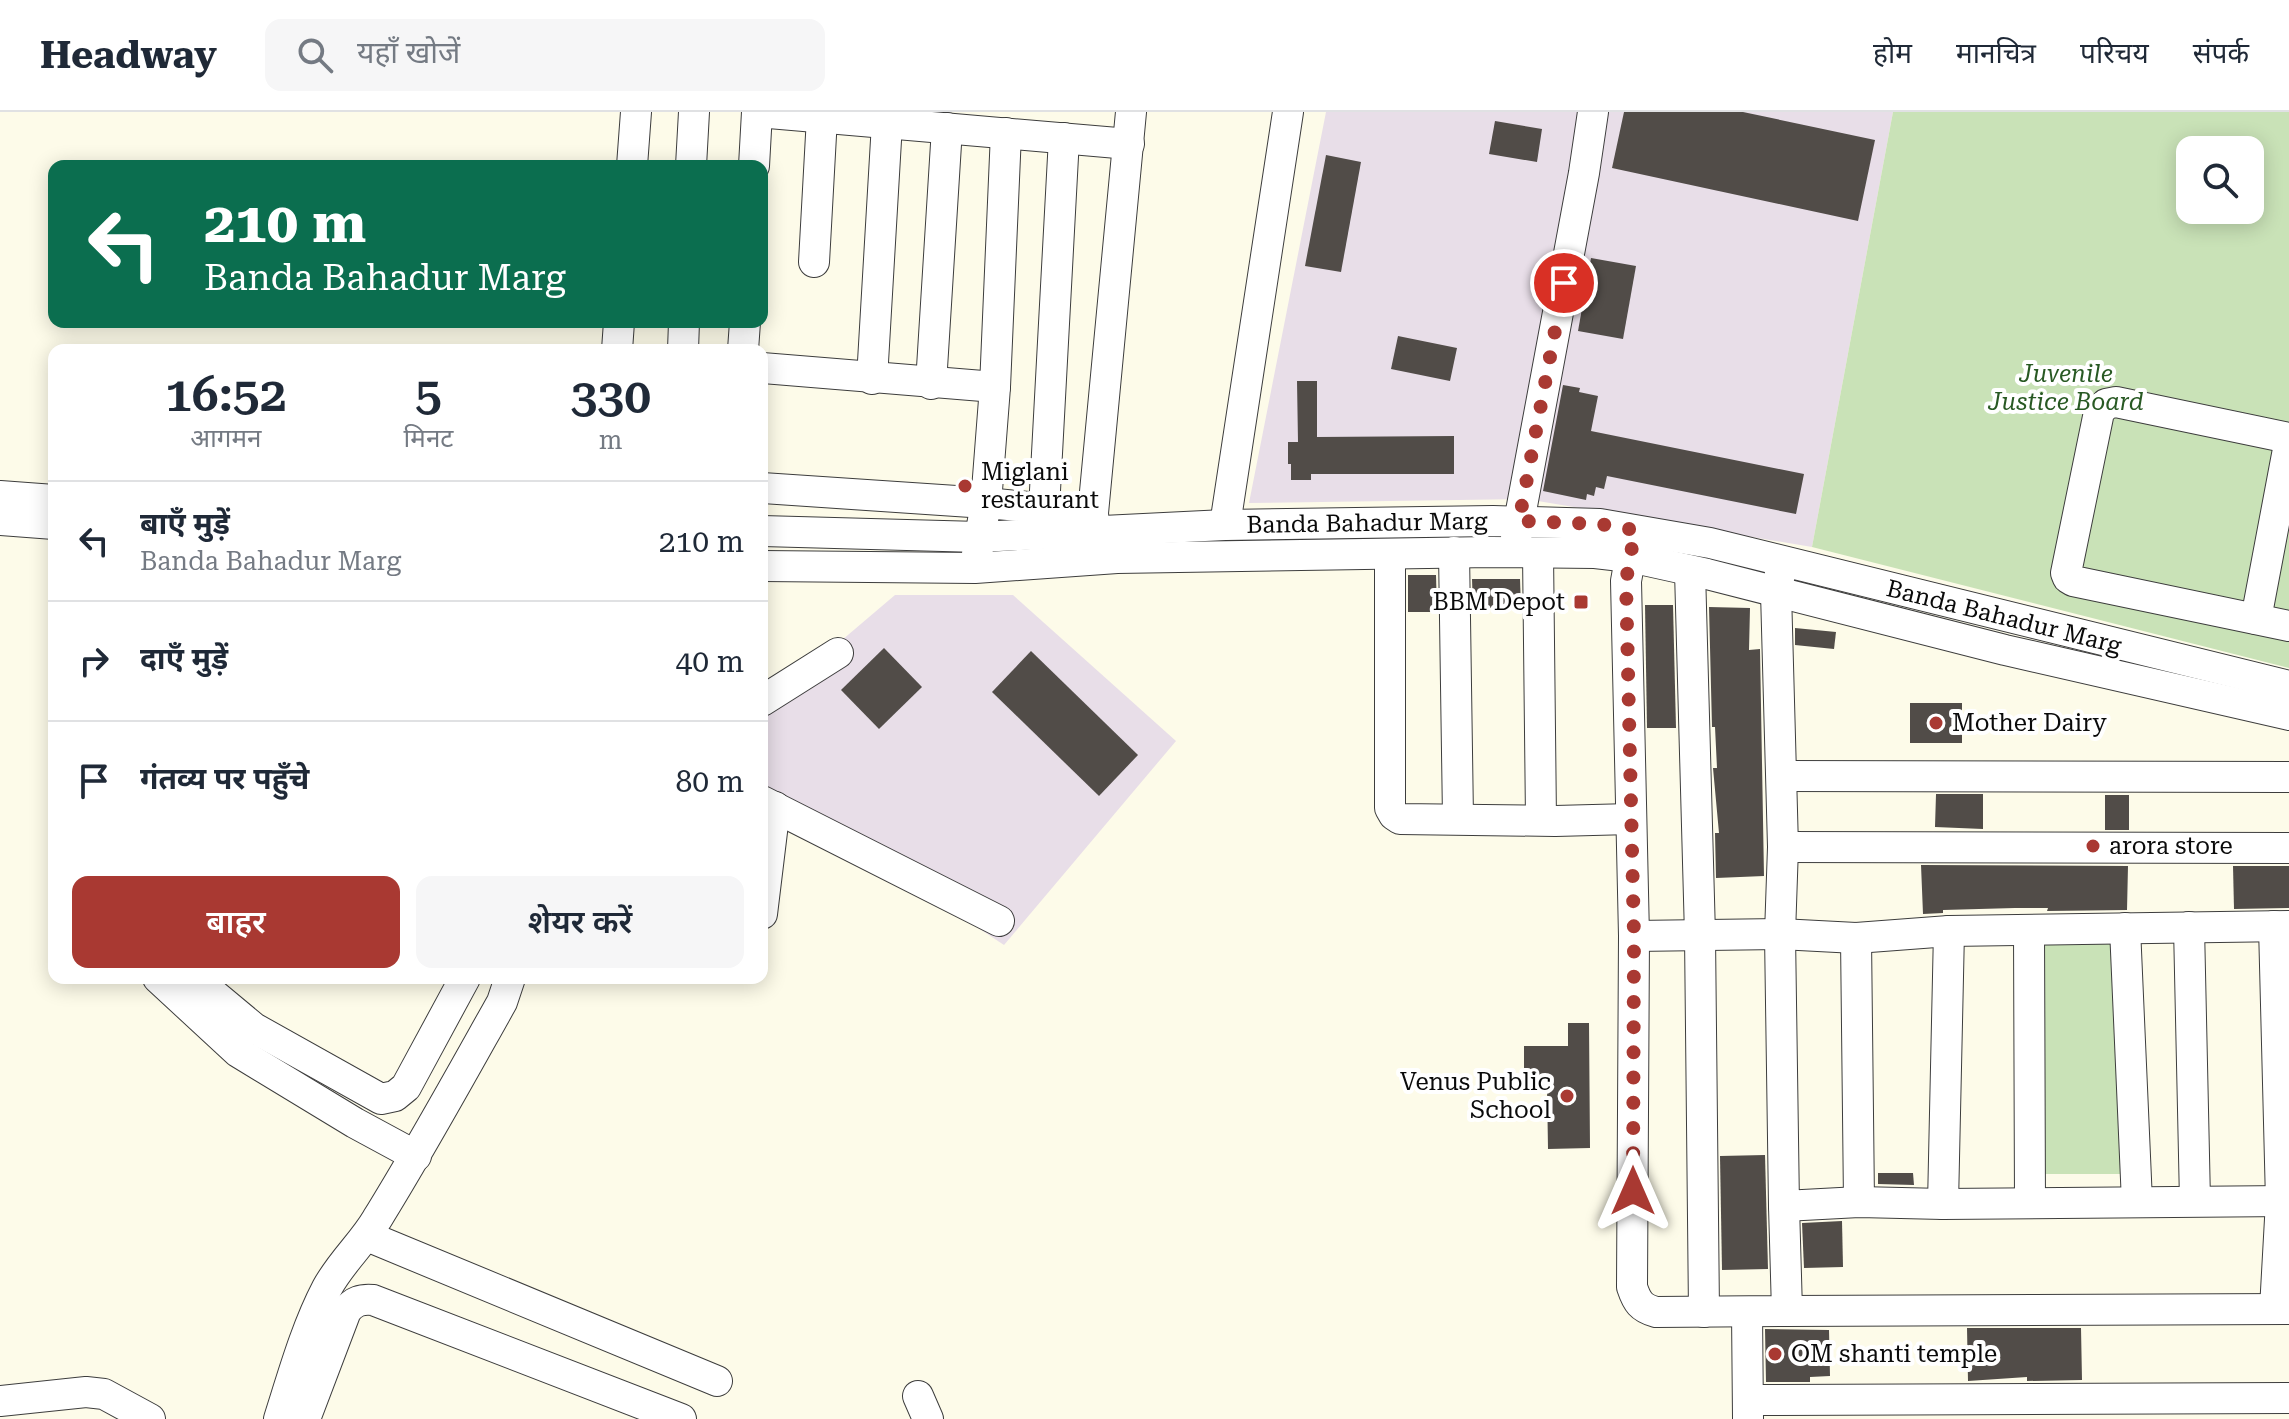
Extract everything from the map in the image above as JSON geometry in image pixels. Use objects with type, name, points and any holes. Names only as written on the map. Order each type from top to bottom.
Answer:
[{"type":"street","points":[[632,160],[636,112]]},
{"type":"street","points":[[691,160],[694,112]]},
{"type":"street","points":[[754,160],[757,112],[1129,144]]},
{"type":"street","points":[[768,488],[1044,509],[1095,534],[1131,112]]},
{"type":"street","points":[[1225,525],[1288,112]]},
{"type":"street","points":[[1541,820],[1514,552],[1506,521],[1579,203],[1593,112]]},
{"type":"street","points":[[814,262],[822,117]]},
{"type":"street","points":[[872,379],[887,123]]},
{"type":"street","points":[[931,384],[947,128]]},
{"type":"street","points":[[975,568],[986,503],[995,387],[1006,133]]},
{"type":"street","points":[[1044,509],[1064,138]]},
{"type":"street","points":[[768,369],[995,387]]},
{"type":"street","points":[[2289,438],[2116,402],[2106,404],[2099,412],[2066,573],[2073,581],[2289,626]]},
{"type":"street","points":[[2256,619],[2282,523],[2289,444]]},
{"type":"street","points":[[0,496],[48,500]]},
{"type":"street","points":[[0,520],[48,524]]},
{"type":"street","name":"Banda Bahadur Marg","points":[[768,531],[979,537],[1095,534],[1225,525],[1506,521],[1600,524],[1633,544],[1690,571],[2020,653],[2289,715]]},
{"type":"street","name":"Banda Bahadur Marg","points":[[768,566],[975,568],[1095,534],[1390,554],[1595,553],[1633,544],[1710,543],[2289,686]]},
{"type":"street","points":[[1633,544],[1626,581],[1634,936],[1632,1287],[1637,1301],[1644,1309],[1656,1312],[2282,1309],[2285,1201],[2281,926],[1949,931],[1856,938],[1780,934],[1634,936]]},
{"type":"street","points":[[1454,552],[1458,818]]},
{"type":"street","points":[[1390,554],[1390,808],[1394,815],[1400,819],[1631,819]]},
{"type":"street","points":[[1782,561],[1776,592],[1782,776],[1780,934],[1787,1311]]},
{"type":"street","points":[[1690,571],[1700,935],[1704,1312]]},
{"type":"street","points":[[768,697],[838,653]]},
{"type":"street","points":[[1782,776],[2289,777]]},
{"type":"street","points":[[768,804],[999,921]]},
{"type":"street","points":[[1783,847],[2289,848]]},
{"type":"street","points":[[2189,927],[2195,1201]]},
{"type":"street","points":[[2125,928],[2137,1202]]},
{"type":"street","points":[[2029,930],[2030,1203]]},
{"type":"street","points":[[1943,1204],[1949,931]]},
{"type":"street","points":[[1856,938],[1859,1202]]},
{"type":"street","points":[[164,984],[238,1052],[416,1156]]},
{"type":"street","points":[[201,984],[254,1028],[381,1099],[395,1096],[406,1087],[462,984]]},
{"type":"street","points":[[279,1419],[303,1346],[327,1288],[367,1236],[416,1156],[502,1002],[508,984]]},
{"type":"street","points":[[1784,1206],[1859,1202],[2285,1201]]},
{"type":"street","points":[[367,1236],[717,1381]]},
{"type":"street","points":[[305,1419],[346,1311],[353,1303],[363,1299],[373,1300],[681,1419]]},
{"type":"street","points":[[525,1359],[546,1310]]},
{"type":"street","points":[[1747,1312],[1748,1409],[2289,1398]]},
{"type":"street","points":[[0,1401],[86,1392],[104,1394],[150,1419]]},
{"type":"shaded area","points":[[1326,112],[1893,112],[1812,547],[1526,499],[1249,503]]},
{"type":"shaded area","points":[[895,595],[1013,595],[1176,741],[1004,945],[768,789],[768,703]]},
{"type":"green space","name":"Juvenile Justice Board","points":[[1893,112],[2289,112],[2289,668],[1812,547]]},
{"type":"green space","points":[[2115,929],[2127,1174],[2026,1174],[2029,930]]},
{"type":"building","points":[[1624,112],[1743,112],[1875,140],[1858,221],[1612,168]]},
{"type":"building","points":[[1495,121],[1542,129],[1537,162],[1489,154]]},
{"type":"building","points":[[1326,155],[1361,162],[1341,272],[1305,266]]},
{"type":"building","points":[[1591,258],[1636,266],[1623,339],[1578,331]]},
{"type":"building","points":[[1398,336],[1457,348],[1450,381],[1391,369]]},
{"type":"building","points":[[1297,381],[1317,381],[1317,437],[1454,436],[1454,474],[1311,474],[1311,480],[1291,480],[1288,442],[1298,442]]},
{"type":"building","points":[[1563,385],[1598,396],[1591,431],[1804,474],[1796,514],[1607,476],[1604,489],[1596,487],[1594,496],[1587,494],[1586,500],[1543,491]]},
{"type":"building","points":[[1408,575],[1436,575],[1437,612],[1408,612]]},
{"type":"building","points":[[1472,579],[1520,579],[1521,608],[1473,608]]},
{"type":"building","points":[[1645,605],[1673,605],[1676,728],[1647,728]]},
{"type":"building","points":[[1709,607],[1750,608],[1749,650],[1760,649],[1764,876],[1716,878],[1715,833],[1719,833],[1713,768],[1717,768],[1715,727],[1712,727]]},
{"type":"building","points":[[1795,628],[1836,632],[1834,649],[1795,645]]},
{"type":"building","points":[[884,648],[922,687],[879,729],[841,690]]},
{"type":"building","points":[[1031,651],[1138,755],[1099,796],[992,692]]},
{"type":"building","name":"Mother Dairy","points":[[1910,703],[1962,703],[1962,743],[1910,743]]},
{"type":"building","points":[[1936,794],[1983,794],[1983,829],[1935,827]]},
{"type":"building","points":[[2105,795],[2129,795],[2129,830],[2105,830]]},
{"type":"building","points":[[1921,865],[2128,866],[2127,910],[2047,911],[2048,908],[2015,908],[1943,910],[1943,913],[1923,914]]},
{"type":"building","points":[[2233,866],[2289,866],[2289,908],[2234,909]]},
{"type":"building","points":[[1568,1023],[1589,1023],[1590,1148],[1548,1149],[1547,1086],[1524,1086],[1524,1046],[1568,1046]]},
{"type":"building","points":[[1765,1155],[1768,1269],[1722,1270],[1720,1156]]},
{"type":"building","points":[[1878,1173],[1913,1173],[1914,1185],[1878,1184]]},
{"type":"building","points":[[1842,1221],[1843,1267],[1804,1268],[1802,1223]]},
{"type":"building","points":[[1967,1328],[2081,1328],[2082,1380],[2027,1381],[2027,1377],[1968,1381]]},
{"type":"building","points":[[1765,1329],[1829,1330],[1830,1376],[1810,1377],[1810,1382],[1766,1382]]},
{"type":"place","name":"Miglani restaurant","points":[[965,486]]},
{"type":"place","name":"BBM Depot","points":[[1581,602]]},
{"type":"place","name":"Mother Dairy","points":[[1936,723]]},
{"type":"place","name":"arora store","points":[[2093,846]]},
{"type":"place","name":"Venus Public School","points":[[1567,1096]]},
{"type":"place","name":"OM shanti temple","points":[[1775,1354]]},
{"type":"route","points":[[1564,283],[1519,521],[1600,524],[1635,530],[1626,581],[1634,936],[1633,1191]]}]
